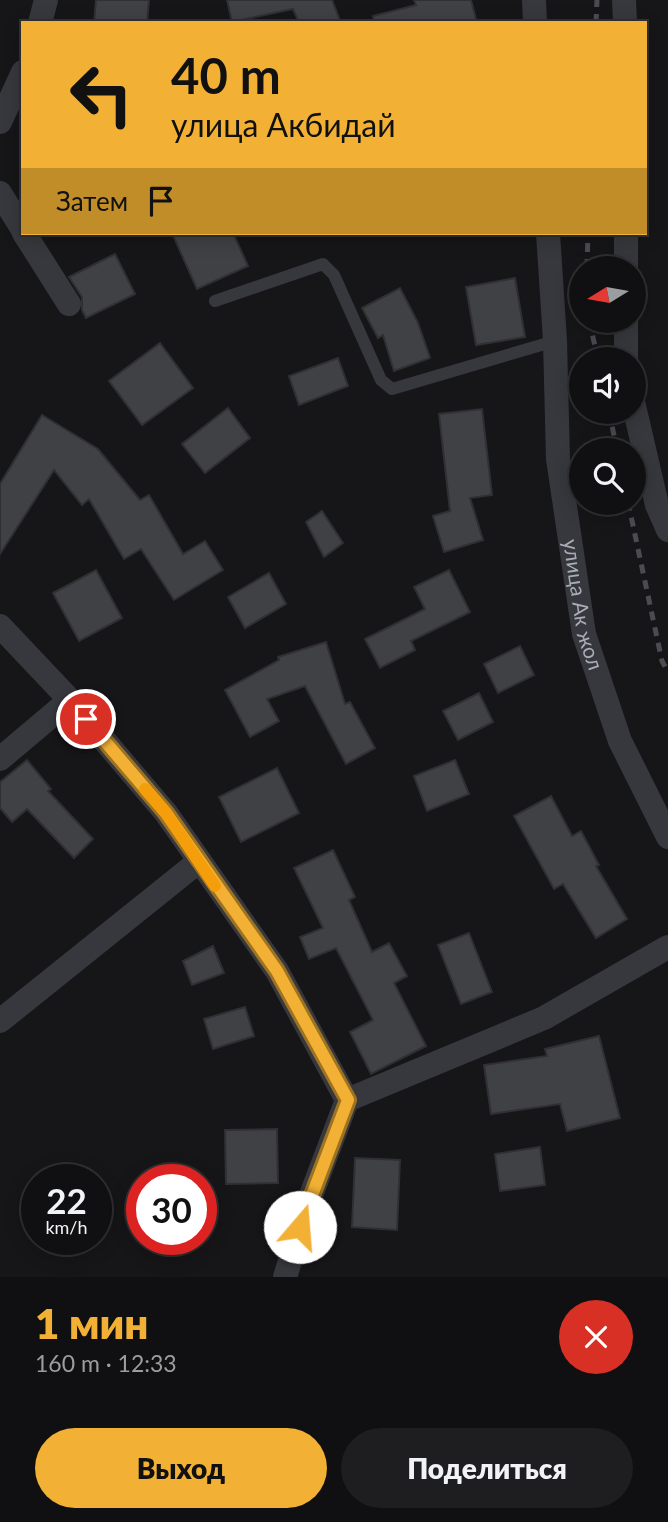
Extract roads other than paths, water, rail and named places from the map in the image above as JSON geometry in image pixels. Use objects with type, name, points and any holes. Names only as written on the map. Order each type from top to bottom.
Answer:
[{"type":"street","points":[[41,21],[46,0]]},
{"type":"street","points":[[534,0],[535,21]]},
{"type":"street","points":[[624,0],[625,21]]},
{"type":"street","points":[[0,122],[21,76]]},
{"type":"street","points":[[0,193],[21,226]]},
{"type":"street","points":[[26,235],[69,304]]},
{"type":"street","name":"улица Ак жол","points":[[548,235],[555,341],[558,459],[584,634],[620,741],[668,837]]},
{"type":"street","points":[[626,235],[626,256]]},
{"type":"street","points":[[638,424],[657,505],[668,530]]},
{"type":"street","points":[[0,626],[70,700],[166,813],[277,971],[348,1100]]},
{"type":"street","points":[[0,759],[70,700]]},
{"type":"street","points":[[0,1021],[198,862]]},
{"type":"street","points":[[285,1277],[308,1203],[348,1100],[544,1018],[668,947]]},
{"type":"lane","points":[[215,301],[323,264],[334,275],[381,380],[392,390],[555,341]]},
{"type":"railway","points":[[596,21],[597,0]]},
{"type":"railway","points":[[587,256],[588,235]]},
{"type":"railway","points":[[592,333],[595,347]]},
{"type":"railway","points":[[612,424],[615,438]]},
{"type":"railway","points":[[631,515],[662,661],[668,672]]}]
